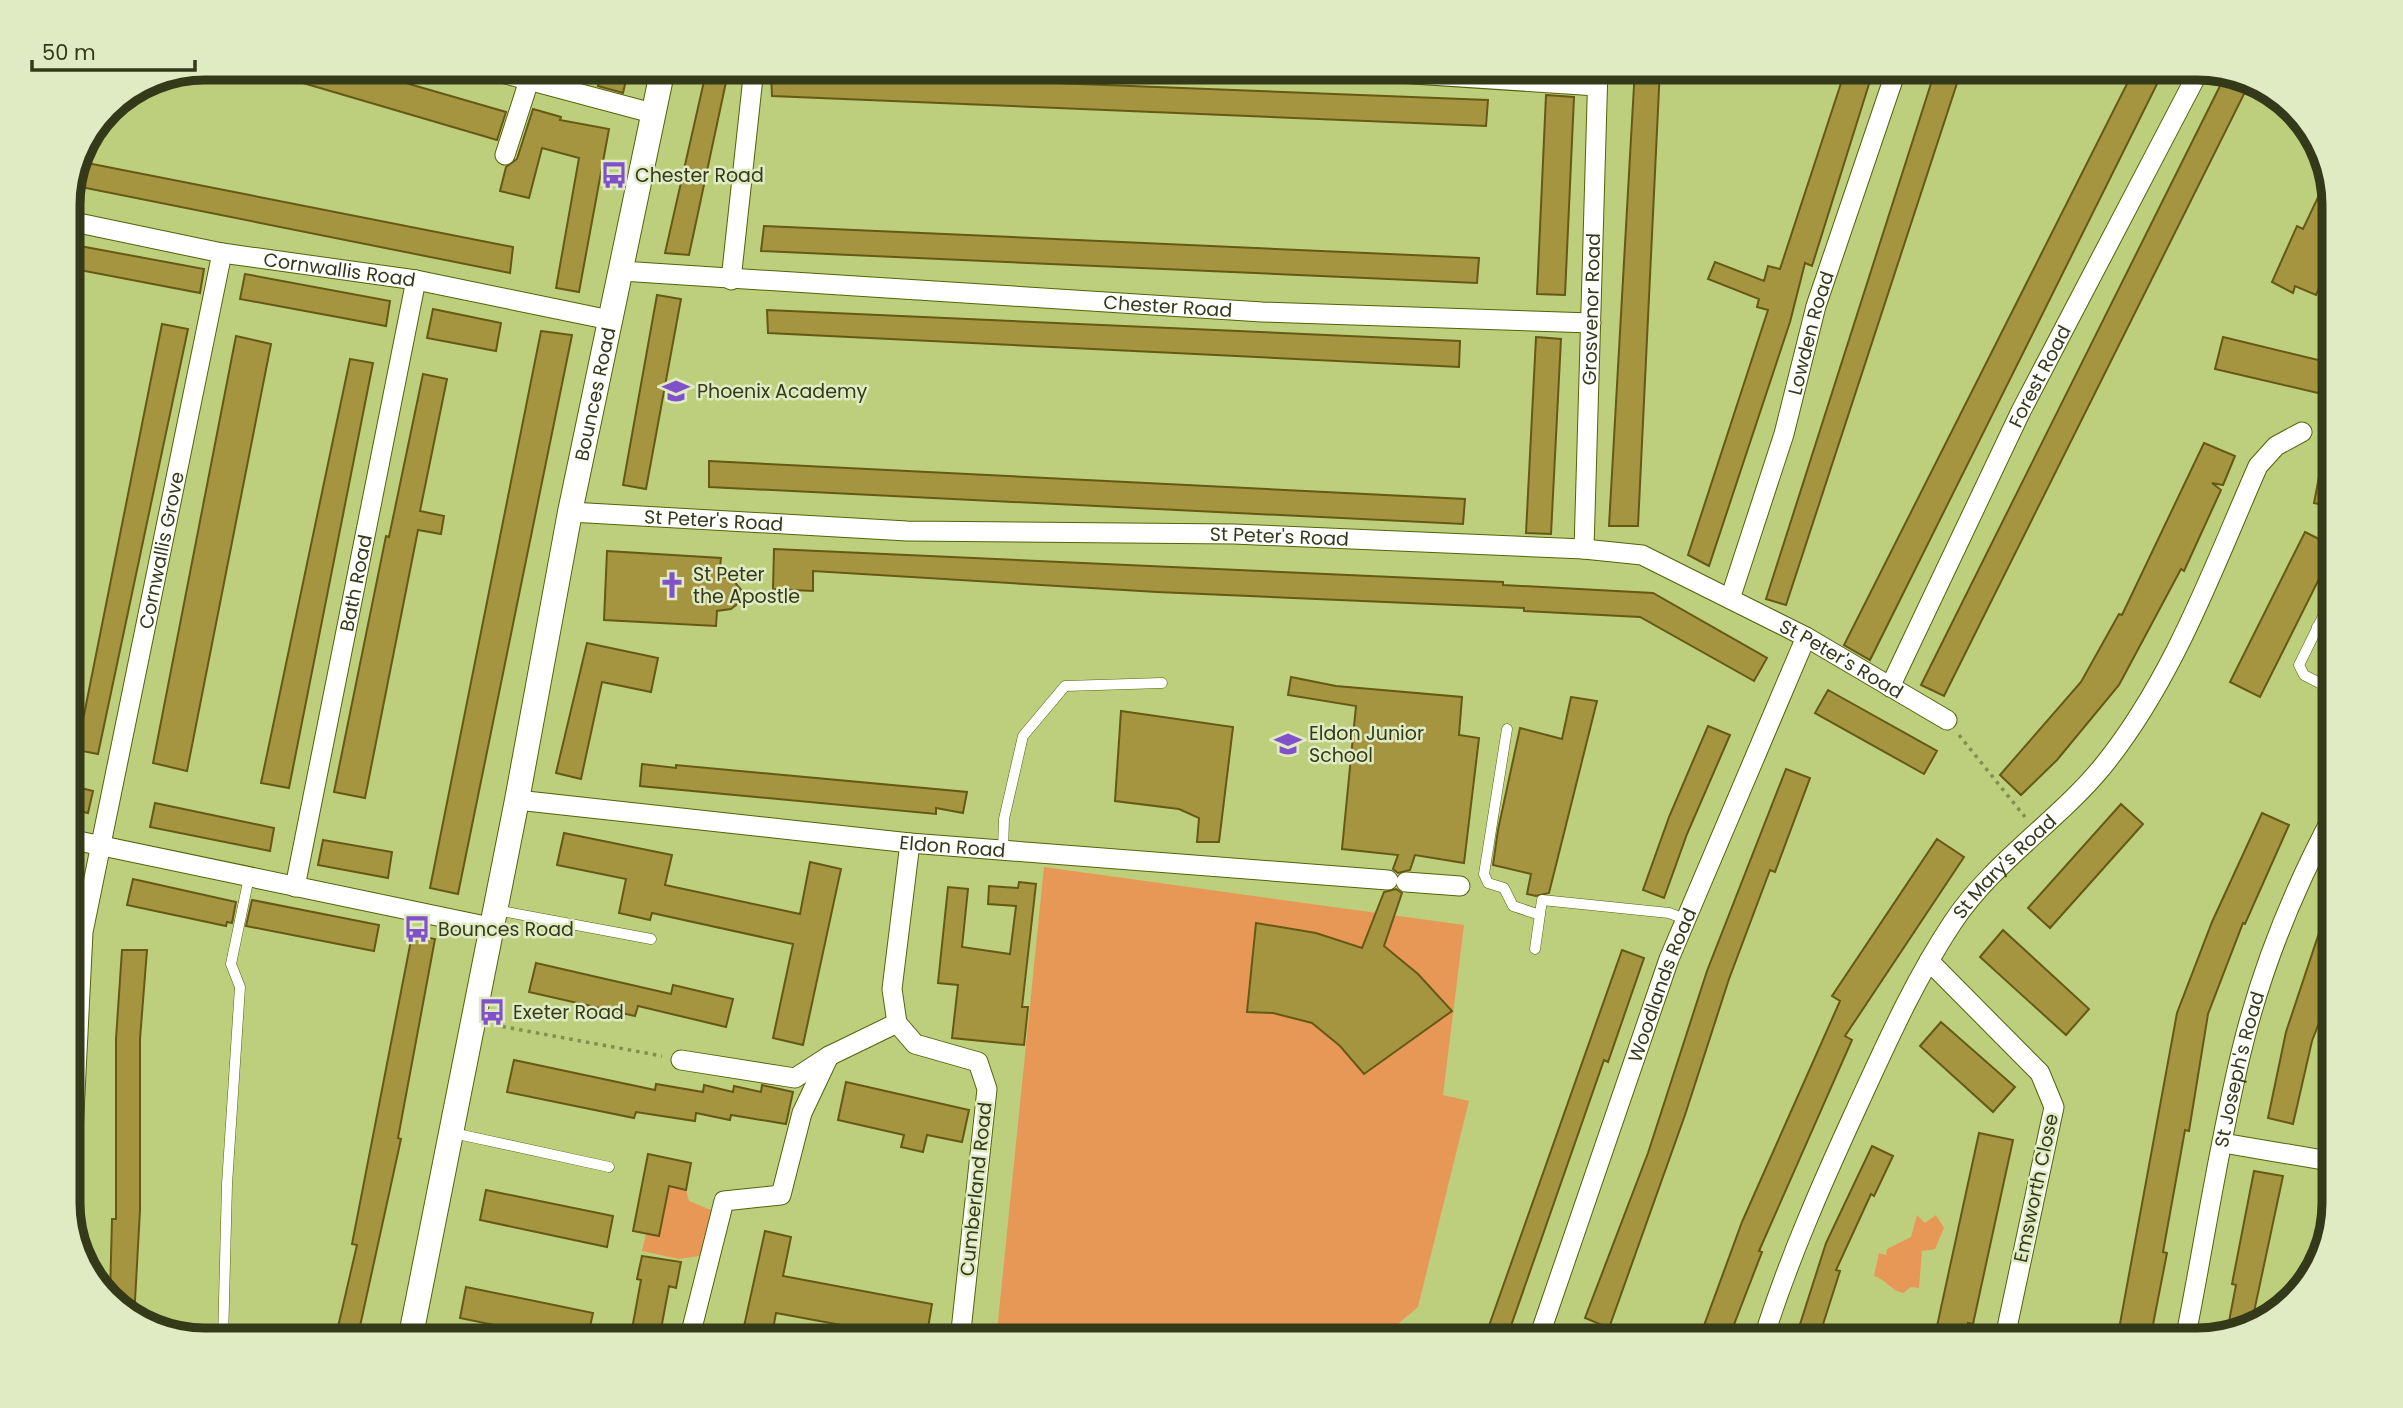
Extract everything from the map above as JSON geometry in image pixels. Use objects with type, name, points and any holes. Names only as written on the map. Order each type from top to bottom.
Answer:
[{"type":"street","points":[[505,155],[529,80]]},
{"type":"street","points":[[547,80],[652,113]]},
{"type":"street","name":"Bounces Road","points":[[412,1328],[517,800],[570,512],[660,80]]},
{"type":"street","points":[[731,280],[753,80]]},
{"type":"street","name":"Grosvenor Road","points":[[1584,549],[1598,80]]},
{"type":"street","name":"Lowden Road","points":[[1730,599],[1784,434],[1816,306],[1893,80]]},
{"type":"street","name":"Forest Road","points":[[1890,687],[2021,411],[2194,80]]},
{"type":"street","name":"Cornwallis Road","points":[[81,224],[222,253],[416,280],[610,320]]},
{"type":"street","name":"Cornwallis Grove","points":[[81,972],[83,932],[99,845],[222,253]]},
{"type":"street","name":"Chester Road","points":[[621,271],[1262,312],[1591,323]]},
{"type":"street","name":"Bath Road","points":[[295,887],[416,280]]},
{"type":"street","name":"St Mary's Road","points":[[1768,1328],[1828,1170],[1889,1036],[1928,961],[1955,919],[2110,755],[2168,668],[2258,466],[2276,446],[2302,432]]},
{"type":"street","name":"St Peter's Road","points":[[570,512],[907,531],[1234,534],[1584,549],[1642,555],[1806,636],[1947,720]]},
{"type":"street","name":"Woodlands Road","points":[[1542,1328],[1685,919],[1806,636]]},
{"type":"street","name":"Eldon Road","points":[[517,800],[910,843],[1460,886]]},
{"type":"street","name":"St Joseph's Road","points":[[2187,1328],[2241,1053],[2268,961],[2306,866],[2322,836]]},
{"type":"street","points":[[81,841],[295,887],[492,918]]},
{"type":"street","points":[[681,1060],[795,1078],[829,1056],[897,1023],[892,989],[910,843]]},
{"type":"street","name":"Emsworth Close","points":[[1928,961],[2040,1073],[2054,1107],[2007,1328]]},
{"type":"street","name":"Cumberland Road","points":[[897,1023],[915,1044],[978,1062],[987,1089],[961,1328]]},
{"type":"street","points":[[691,1328],[724,1201],[781,1195],[802,1113],[829,1056]]},
{"type":"street","points":[[2223,1143],[2322,1160]]},
{"type":"lane","points":[[2322,617],[2301,658],[2300,671],[2322,684]]},
{"type":"lane","points":[[2317,627],[2322,629]]},
{"type":"lane","points":[[1003,850],[1004,818],[1023,736],[1065,685],[1162,683]]},
{"type":"lane","points":[[1507,729],[1484,874],[1489,883],[1504,888],[1513,906],[1540,915]]},
{"type":"lane","points":[[223,1328],[227,1184],[240,987],[231,964],[249,877]]},
{"type":"lane","points":[[1535,948],[1542,900],[1669,913],[1685,919]]},
{"type":"lane","points":[[492,918],[651,939]]},
{"type":"lane","points":[[449,1132],[609,1167]]},
{"type":"path","points":[[1947,720],[2036,831]]},
{"type":"path","points":[[472,1021],[681,1060]]},
{"type":"shaded area","points":[[1044,867],[1464,925],[1443,1095],[1469,1101],[1418,1307],[1393,1328],[997,1328]]},
{"type":"shaded area","points":[[669,1186],[686,1190],[689,1201],[711,1210],[714,1217],[706,1255],[679,1259],[642,1251],[646,1234],[659,1236]]},
{"type":"shaded area","points":[[1917,1215],[1925,1223],[1936,1215],[1944,1228],[1935,1249],[1922,1251],[1919,1288],[1911,1287],[1903,1293],[1874,1276],[1879,1253],[1886,1255],[1887,1249],[1911,1237]]},
{"type":"building","points":[[293,80],[395,80],[506,112],[497,140]]},
{"type":"building","points":[[599,80],[626,80],[623,93],[598,86]]},
{"type":"building","points":[[704,80],[726,80],[689,255],[665,253]]},
{"type":"building","points":[[771,80],[976,80],[1488,100],[1486,126],[772,96]]},
{"type":"building","points":[[1634,80],[1659,80],[1638,526],[1609,526]]},
{"type":"building","points":[[1842,80],[1870,80],[1812,266],[1805,263],[1790,322],[1709,566],[1688,555],[1768,310],[1757,307],[1759,299],[1708,279],[1715,262],[1764,281],[1768,266],[1780,269]]},
{"type":"building","points":[[1932,80],[1958,80],[1786,605],[1766,599]]},
{"type":"building","points":[[2129,80],[2159,80],[1870,660],[1844,645]]},
{"type":"building","points":[[2221,83],[2246,90],[1944,696],[1921,685]]},
{"type":"building","points":[[1546,95],[1574,97],[1565,295],[1537,294]]},
{"type":"building","points":[[533,109],[561,117],[560,120],[609,129],[579,292],[556,288],[579,158],[542,148],[529,198],[500,191],[506,167],[517,159]]},
{"type":"building","points":[[88,163],[513,247],[510,273],[82,187],[83,181]]},
{"type":"building","points":[[2321,190],[2322,282],[2316,295],[2295,286],[2293,293],[2272,282],[2297,226],[2303,229]]},
{"type":"building","points":[[764,226],[1479,258],[1477,283],[761,251]]},
{"type":"building","points":[[81,246],[204,269],[200,293],[81,270]]},
{"type":"building","points":[[245,274],[390,301],[386,326],[240,299]]},
{"type":"building","points":[[657,295],[681,299],[646,489],[623,485]]},
{"type":"building","points":[[433,309],[501,323],[496,351],[427,338]]},
{"type":"building","points":[[767,310],[1460,341],[1459,367],[768,333]]},
{"type":"building","points":[[162,324],[188,329],[98,754],[81,751],[81,730]]},
{"type":"building","points":[[541,331],[572,335],[458,894],[430,888]]},
{"type":"building","points":[[236,336],[271,344],[187,771],[153,763]]},
{"type":"building","points":[[1536,337],[1561,339],[1551,534],[1526,533]]},
{"type":"building","points":[[2223,337],[2322,361],[2322,394],[2215,369]]},
{"type":"building","points":[[350,359],[373,363],[289,788],[261,783]]},
{"type":"building","points":[[423,374],[447,379],[420,511],[444,516],[441,534],[418,530],[365,798],[334,792],[386,536],[389,537]]},
{"type":"building","points":[[2204,443],[2235,456],[2223,485],[2212,483],[2221,490],[2184,571],[2181,569],[2119,685],[2057,760],[2021,795],[2000,775],[2081,682],[2119,614],[2122,615]]},
{"type":"building","points":[[709,461],[1465,499],[1463,524],[709,487]]},
{"type":"building","points":[[2322,461],[2322,505],[2314,503]]},
{"type":"building","points":[[2305,532],[2322,540],[2322,573],[2260,697],[2230,682]]},
{"type":"building","points":[[774,549],[1503,582],[1503,585],[1653,593],[1767,658],[1754,681],[1640,617],[1524,611],[1524,608],[1157,592],[813,571],[813,591],[773,589]]},
{"type":"building","name":"St Peter the Apostle","points":[[607,551],[721,558],[719,576],[733,580],[742,591],[741,601],[731,609],[717,611],[716,626],[604,620]]},
{"type":"building","points":[[587,643],[658,658],[651,692],[602,682],[581,779],[556,773]]},
{"type":"building","points":[[1291,677],[1336,686],[1462,697],[1459,735],[1479,738],[1464,863],[1415,855],[1410,870],[1398,873],[1393,869],[1398,855],[1342,849],[1356,706],[1288,695]]},
{"type":"building","points":[[1828,690],[1937,751],[1924,774],[1815,713]]},
{"type":"building","points":[[1571,697],[1597,701],[1549,893],[1536,896],[1527,894],[1531,874],[1493,865],[1498,830],[1520,728],[1562,739]]},
{"type":"building","points":[[1121,711],[1233,727],[1219,842],[1197,842],[1199,818],[1179,809],[1115,801]]},
{"type":"building","points":[[1708,726],[1730,735],[1687,834],[1664,898],[1643,890],[1669,817]]},
{"type":"building","points":[[642,764],[967,792],[963,813],[936,808],[936,814],[640,786]]},
{"type":"building","points":[[1786,769],[1810,778],[1775,872],[1770,870],[1729,979],[1685,1115],[1609,1328],[1585,1318],[1648,1153],[1707,971]]},
{"type":"building","points":[[81,788],[93,791],[88,813],[81,812]]},
{"type":"building","points":[[155,803],[274,828],[270,851],[150,827]]},
{"type":"building","points":[[2121,804],[2143,824],[2050,928],[2028,908]]},
{"type":"building","points":[[2262,813],[2289,825],[2245,924],[2243,923],[2208,1014],[2189,1131],[2185,1130],[2163,1252],[2167,1253],[2152,1328],[2119,1328],[2177,1013],[2212,922]]},
{"type":"building","points":[[564,833],[672,855],[665,885],[800,914],[810,862],[841,869],[803,1045],[773,1038],[793,944],[652,913],[650,920],[619,913],[626,879],[557,865]]},
{"type":"building","points":[[1937,839],[1964,857],[1845,1036],[1852,1040],[1759,1251],[1762,1252],[1733,1328],[1703,1328],[1742,1222],[1840,1001],[1832,996]]},
{"type":"building","points":[[323,840],[392,852],[388,878],[318,865]]},
{"type":"building","points":[[133,879],[236,902],[232,923],[227,922],[226,926],[127,905]]},
{"type":"building","points":[[1019,882],[1036,884],[1022,1007],[1028,1007],[1024,1045],[952,1038],[958,985],[938,983],[948,887],[968,889],[962,947],[1010,954],[1016,906],[988,904],[989,886],[1018,888]]},
{"type":"building","points":[[1396,889],[1402,893],[1384,946],[1418,974],[1452,1011],[1364,1074],[1340,1046],[1312,1023],[1273,1013],[1247,1012],[1256,923],[1316,933],[1362,948],[1384,892]]},
{"type":"building","points":[[252,900],[379,925],[374,951],[246,926]]},
{"type":"building","points":[[2322,924],[2322,1015],[2312,1041],[2293,1124],[2268,1118],[2286,1032]]},
{"type":"building","points":[[2003,930],[2089,1009],[2066,1035],[1980,957]]},
{"type":"building","points":[[412,935],[435,939],[398,1138],[401,1139],[360,1328],[338,1328],[357,1245],[352,1244]]},
{"type":"building","points":[[122,950],[147,950],[140,1039],[140,1210],[135,1305],[110,1284],[112,1219],[116,1219],[116,1039]]},
{"type":"building","points":[[1622,950],[1644,958],[1608,1062],[1604,1060],[1510,1328],[1488,1328]]},
{"type":"building","points":[[536,963],[671,994],[673,985],[733,999],[726,1027],[638,1006],[635,1016],[529,992]]},
{"type":"building","points":[[1941,1022],[2015,1087],[1993,1112],[1920,1046]]},
{"type":"building","points":[[514,1060],[655,1090],[656,1084],[703,1092],[704,1085],[733,1092],[734,1086],[761,1092],[762,1085],[793,1092],[786,1124],[731,1115],[730,1120],[696,1113],[695,1121],[636,1112],[634,1118],[507,1092]]},
{"type":"building","points":[[846,1082],[969,1110],[962,1142],[927,1135],[923,1152],[901,1147],[904,1135],[838,1120]]},
{"type":"building","points":[[1979,1133],[2013,1140],[1973,1324],[1968,1323],[1967,1328],[1937,1328]]},
{"type":"building","points":[[1872,1146],[1893,1156],[1874,1196],[1871,1194],[1836,1270],[1840,1271],[1822,1328],[1799,1328],[1826,1243]]},
{"type":"building","points":[[648,1154],[691,1163],[686,1190],[669,1186],[659,1236],[633,1231]]},
{"type":"building","points":[[2254,1171],[2283,1176],[2254,1314],[2229,1323],[2236,1285],[2232,1284]]},
{"type":"building","points":[[486,1190],[613,1216],[607,1247],[480,1220]]},
{"type":"building","points":[[765,1231],[791,1237],[783,1276],[932,1304],[928,1328],[858,1328],[776,1313],[773,1328],[744,1328]]},
{"type":"building","points":[[642,1256],[681,1262],[676,1288],[669,1286],[661,1328],[632,1328],[641,1280],[637,1279]]},
{"type":"building","points":[[466,1287],[593,1313],[590,1328],[509,1328],[460,1318]]},
{"type":"place","name":"Chester Road","points":[[614,175]]},
{"type":"place","name":"Phoenix Academy","points":[[676,391]]},
{"type":"place","name":"St Peter the Apostle","points":[[672,585]]},
{"type":"place","name":"Eldon Junior School","points":[[1288,744]]},
{"type":"place","name":"Bounces Road","points":[[417,929]]},
{"type":"place","name":"Exeter Road","points":[[492,1012]]}]
